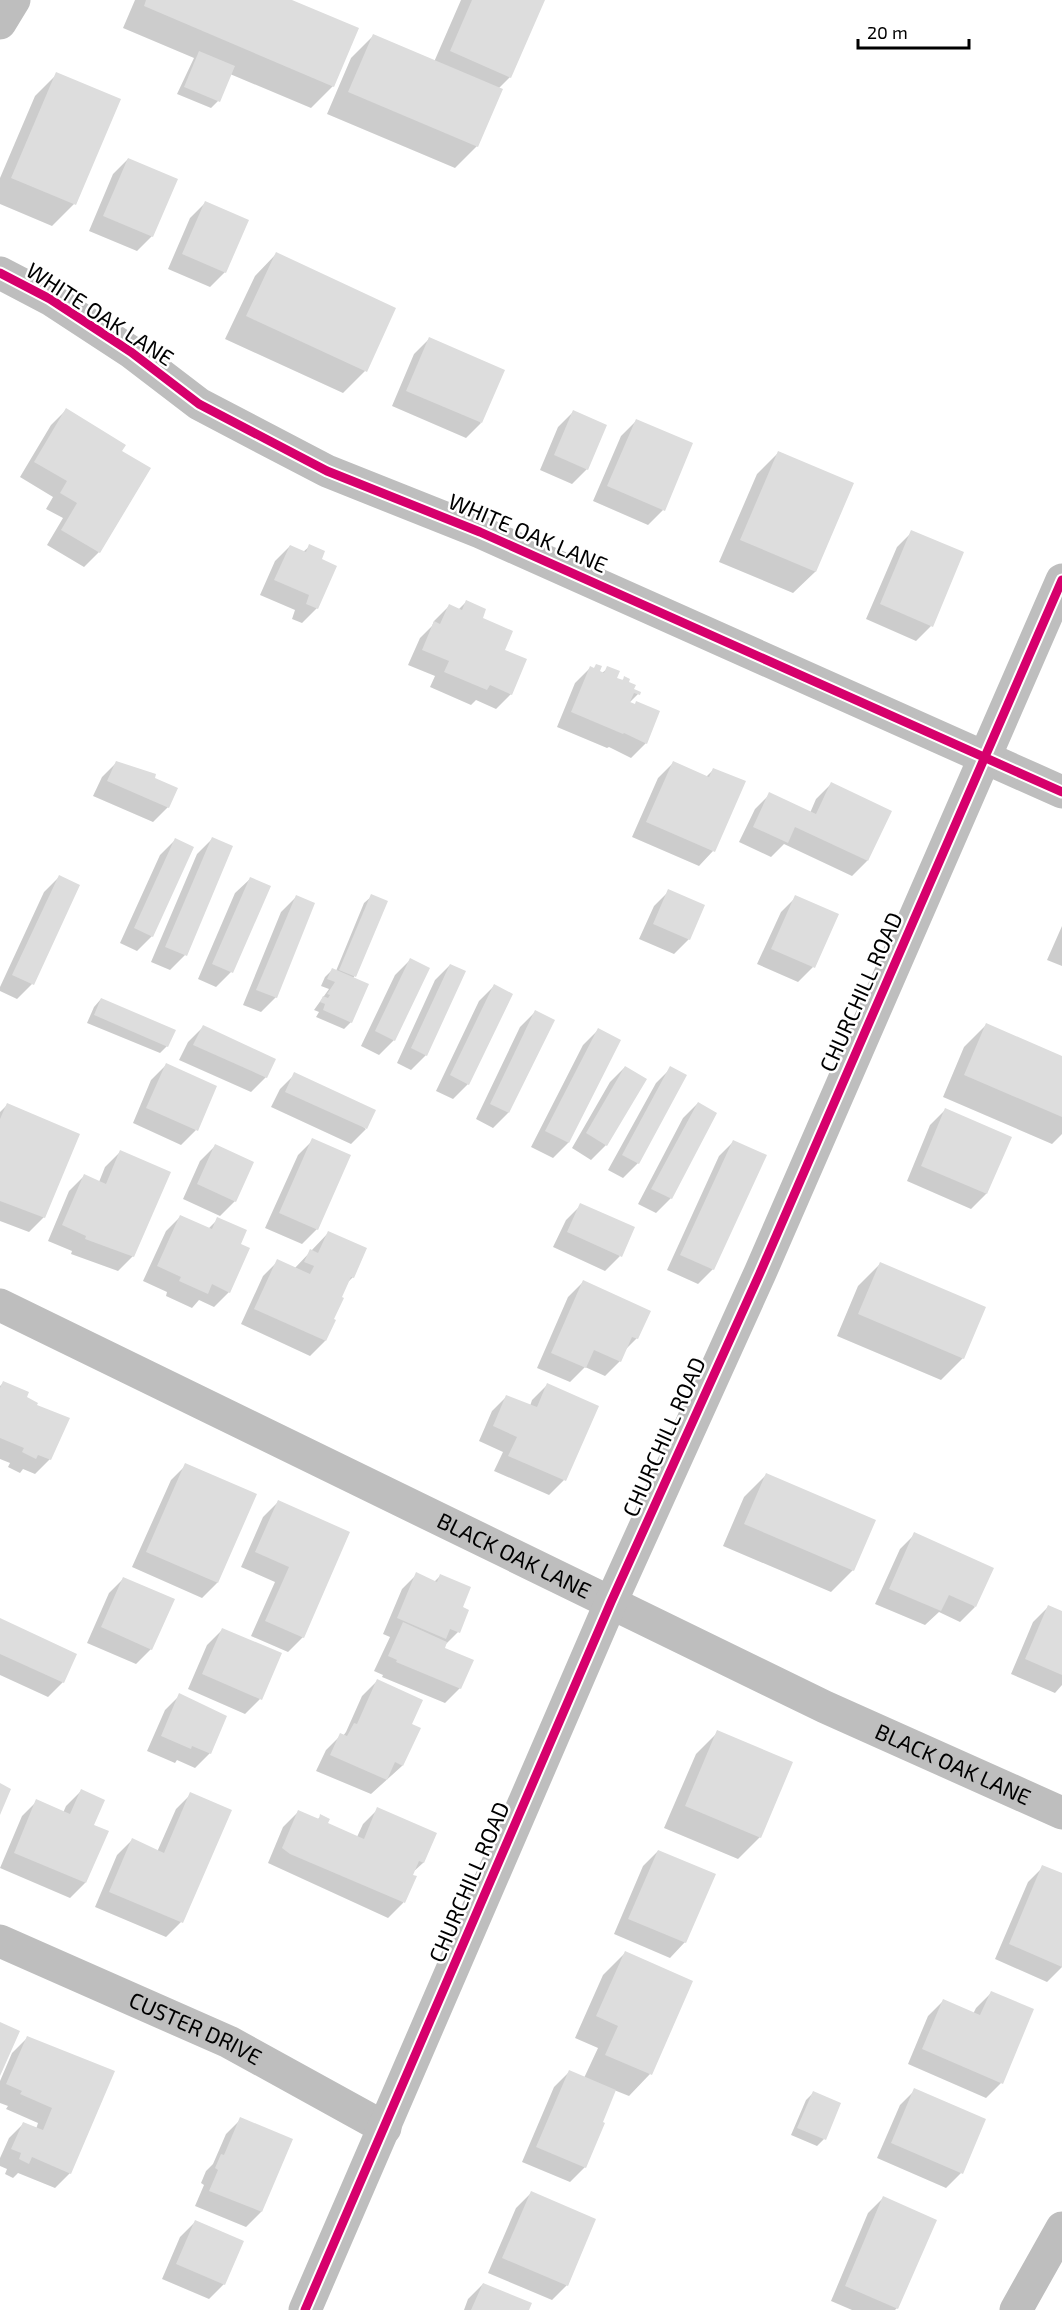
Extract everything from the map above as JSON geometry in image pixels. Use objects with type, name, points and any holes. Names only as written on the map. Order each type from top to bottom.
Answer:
[{"type":"street","points":[[0,23],[14,0]]},
{"type":"street","name":"WHITE OAK LANE","points":[[0,273],[50,299],[132,352],[199,404],[327,471],[480,532],[1062,792]]},
{"type":"street","name":"CHURCHILL ROAD","points":[[305,2310],[611,1602],[760,1273],[1062,580]]},
{"type":"street","name":"BLACK OAK LANE","points":[[0,1305],[825,1707],[1062,1813]]},
{"type":"street","name":"CUSTER DRIVE","points":[[0,1941],[229,2042],[385,2128]]},
{"type":"street","points":[[1016,2310],[1062,2228]]},
{"type":"building","points":[[146,0],[292,0],[359,28],[334,87],[144,6]]},
{"type":"building","points":[[472,0],[545,0],[511,78],[450,51]]},
{"type":"building","points":[[373,34],[503,89],[478,147],[348,92]]},
{"type":"building","points":[[199,51],[235,66],[220,102],[184,87]]},
{"type":"building","points":[[56,72],[121,99],[76,205],[11,178]]},
{"type":"building","points":[[128,158],[178,179],[153,237],[103,216]]},
{"type":"building","points":[[205,201],[249,220],[226,273],[182,254]]},
{"type":"building","points":[[276,252],[396,308],[367,372],[246,316]]},
{"type":"building","points":[[429,337],[505,370],[482,423],[406,391]]},
{"type":"building","points":[[66,408],[126,445],[122,451],[151,468],[100,553],[61,530],[77,503],[60,493],[67,481],[34,462]]},
{"type":"building","points":[[573,410],[607,425],[588,470],[554,455]]},
{"type":"building","points":[[636,419],[693,443],[665,511],[607,486]]},
{"type":"building","points":[[778,451],[854,483],[816,572],[740,540]]},
{"type":"building","points":[[911,530],[964,552],[933,627],[880,604]]},
{"type":"building","points":[[309,544],[325,551],[322,559],[337,566],[318,609],[306,604],[309,595],[274,580],[290,545],[306,552]]},
{"type":"building","points":[[466,600],[486,609],[483,618],[513,631],[505,650],[527,659],[512,695],[490,685],[487,690],[444,672],[449,661],[422,650],[434,621],[440,624],[449,604],[462,610]]},
{"type":"building","points":[[596,664],[602,666],[600,671],[604,673],[607,666],[620,671],[617,678],[623,680],[624,676],[636,685],[634,689],[641,692],[640,695],[634,693],[630,702],[635,704],[636,701],[660,711],[647,744],[571,712],[590,666],[594,668]]},
{"type":"building","points":[[116,761],[156,774],[155,778],[178,788],[169,808],[107,781]]},
{"type":"building","points":[[673,761],[709,777],[713,768],[746,781],[715,852],[646,822]]},
{"type":"building","points":[[831,782],[892,811],[868,861],[795,827],[788,843],[753,827],[769,792],[816,814]]},
{"type":"building","points":[[212,837],[233,846],[187,956],[165,947]]},
{"type":"building","points":[[175,838],[194,847],[153,937],[134,928]]},
{"type":"building","points":[[59,875],[80,885],[34,985],[12,975]]},
{"type":"building","points":[[250,877],[271,886],[233,973],[212,964]]},
{"type":"building","points":[[668,889],[705,905],[690,940],[653,924]]},
{"type":"building","points":[[371,894],[388,901],[356,977],[339,970]]},
{"type":"building","points":[[296,895],[315,903],[277,998],[256,990]]},
{"type":"building","points":[[795,895],[839,914],[815,968],[771,949]]},
{"type":"building","points":[[410,958],[430,968],[395,1041],[375,1031]]},
{"type":"building","points":[[450,964],[466,971],[427,1056],[411,1048]]},
{"type":"building","points":[[332,968],[369,984],[352,1023],[323,1010],[325,1004],[320,1002],[323,996],[328,998],[330,995],[327,994],[335,982],[327,979]]},
{"type":"building","points":[[494,984],[513,994],[469,1085],[450,1075]]},
{"type":"building","points":[[101,998],[176,1030],[168,1047],[94,1015]]},
{"type":"building","points":[[535,1010],[555,1020],[509,1113],[490,1104]]},
{"type":"building","points":[[986,1023],[1062,1056],[1062,1117],[964,1075]]},
{"type":"building","points":[[203,1025],[276,1059],[267,1078],[193,1045]]},
{"type":"building","points":[[598,1028],[621,1040],[569,1143],[545,1131]]},
{"type":"building","points":[[166,1063],[217,1086],[198,1131],[146,1108]]},
{"type":"building","points":[[625,1066],[647,1079],[607,1146],[586,1133]]},
{"type":"building","points":[[670,1066],[687,1075],[639,1164],[622,1155]]},
{"type":"building","points":[[294,1072],[376,1110],[367,1129],[285,1092]]},
{"type":"building","points":[[698,1102],[717,1113],[672,1199],[651,1189]]},
{"type":"building","points":[[7,1103],[80,1134],[45,1218],[0,1201],[0,1119]]},
{"type":"building","points":[[945,1108],[1012,1137],[987,1194],[921,1166]]},
{"type":"building","points":[[312,1138],[351,1155],[318,1230],[279,1213]]},
{"type":"building","points":[[733,1140],[767,1155],[714,1270],[680,1255]]},
{"type":"building","points":[[215,1144],[254,1162],[236,1202],[197,1184]]},
{"type":"building","points":[[120,1150],[171,1172],[134,1257],[85,1239],[86,1236],[62,1225],[84,1174],[106,1184]]},
{"type":"building","points":[[580,1203],[635,1227],[622,1257],[567,1232]]},
{"type":"building","points":[[180,1215],[212,1229],[217,1217],[247,1230],[241,1244],[250,1248],[230,1293],[212,1284],[208,1294],[179,1281],[181,1277],[157,1266]]},
{"type":"building","points":[[328,1231],[367,1248],[354,1278],[351,1277],[342,1297],[344,1298],[334,1319],[336,1320],[326,1341],[254,1309],[277,1259],[310,1274],[314,1266],[304,1262],[310,1249],[318,1253]]},
{"type":"building","points":[[880,1262],[986,1307],[964,1359],[858,1314]]},
{"type":"building","points":[[583,1280],[651,1311],[638,1339],[632,1337],[621,1362],[594,1350],[586,1368],[551,1353]]},
{"type":"building","points":[[3,1381],[29,1392],[27,1397],[38,1403],[37,1405],[70,1418],[51,1460],[38,1455],[36,1459],[22,1452],[24,1448],[0,1438],[0,1388]]},
{"type":"building","points":[[547,1383],[599,1406],[566,1481],[508,1456],[517,1437],[493,1426],[506,1395],[537,1407]]},
{"type":"building","points":[[185,1463],[257,1494],[218,1583],[146,1552]]},
{"type":"building","points":[[766,1473],[876,1520],[854,1571],[744,1524]]},
{"type":"building","points":[[278,1500],[350,1532],[304,1638],[265,1621],[289,1567],[255,1552]]},
{"type":"building","points":[[914,1532],[994,1568],[976,1607],[949,1595],[941,1611],[889,1589]]},
{"type":"building","points":[[416,1572],[437,1582],[440,1574],[471,1587],[463,1607],[469,1610],[460,1633],[450,1629],[446,1639],[397,1618]]},
{"type":"building","points":[[123,1577],[175,1599],[152,1650],[101,1627]]},
{"type":"building","points":[[1048,1605],[1062,1611],[1062,1675],[1025,1659]]},
{"type":"building","points":[[0,1618],[77,1654],[64,1683],[0,1654]]},
{"type":"building","points":[[403,1622],[447,1642],[445,1648],[474,1660],[461,1689],[396,1662],[397,1660],[388,1656]]},
{"type":"building","points":[[222,1628],[282,1653],[262,1700],[202,1674]]},
{"type":"building","points":[[377,1679],[423,1700],[412,1724],[421,1728],[403,1766],[395,1762],[387,1780],[330,1755],[340,1733],[347,1736],[354,1723],[357,1724]]},
{"type":"building","points":[[179,1693],[227,1716],[211,1754],[192,1746],[191,1749],[161,1736]]},
{"type":"building","points":[[717,1730],[793,1762],[761,1838],[685,1806]]},
{"type":"building","points":[[0,1783],[11,1789],[0,1815]]},
{"type":"building","points":[[81,1789],[105,1800],[94,1825],[109,1831],[86,1883],[14,1853],[36,1799],[70,1814]]},
{"type":"building","points":[[190,1792],[232,1810],[183,1923],[109,1892],[132,1838],[164,1853]]},
{"type":"building","points":[[377,1807],[437,1833],[424,1863],[419,1861],[413,1875],[417,1876],[405,1903],[290,1854],[282,1848],[298,1810],[319,1819],[320,1814],[330,1819],[328,1823],[364,1839]]},
{"type":"building","points":[[658,1850],[716,1874],[686,1943],[628,1919]]},
{"type":"building","points":[[1042,1865],[1062,1873],[1062,1967],[1009,1944]]},
{"type":"building","points":[[625,1951],[693,1981],[652,2075],[605,2055],[618,2026],[596,2016]]},
{"type":"building","points":[[991,1991],[1034,2009],[1003,2084],[922,2049],[943,1999],[980,2015]]},
{"type":"building","points":[[0,2022],[20,2031],[0,2076]]},
{"type":"building","points":[[27,2036],[115,2071],[71,2174],[32,2157],[29,2164],[19,2159],[21,2153],[11,2149],[23,2122],[43,2130],[52,2108],[20,2094],[22,2091],[6,2084]]},
{"type":"building","points":[[569,2070],[616,2090],[586,2168],[536,2147]]},
{"type":"building","points":[[914,2088],[986,2119],[963,2174],[891,2143]]},
{"type":"building","points":[[813,2091],[841,2103],[826,2140],[797,2128]]},
{"type":"building","points":[[240,2117],[293,2139],[262,2212],[209,2191],[218,2170],[215,2168],[221,2154],[224,2155]]},
{"type":"building","points":[[531,2191],[596,2219],[568,2286],[502,2258]]},
{"type":"building","points":[[883,2196],[937,2220],[898,2309],[845,2286]]},
{"type":"building","points":[[195,2220],[244,2241],[225,2285],[176,2264]]},
{"type":"building","points":[[483,2283],[532,2303],[529,2310],[471,2310]]},
{"type":"cycle path","points":[[0,273],[50,299],[131,352],[199,404],[327,471],[480,532],[1062,792]]},
{"type":"cycle path","points":[[305,2310],[611,1602],[760,1273],[1062,580]]}]
